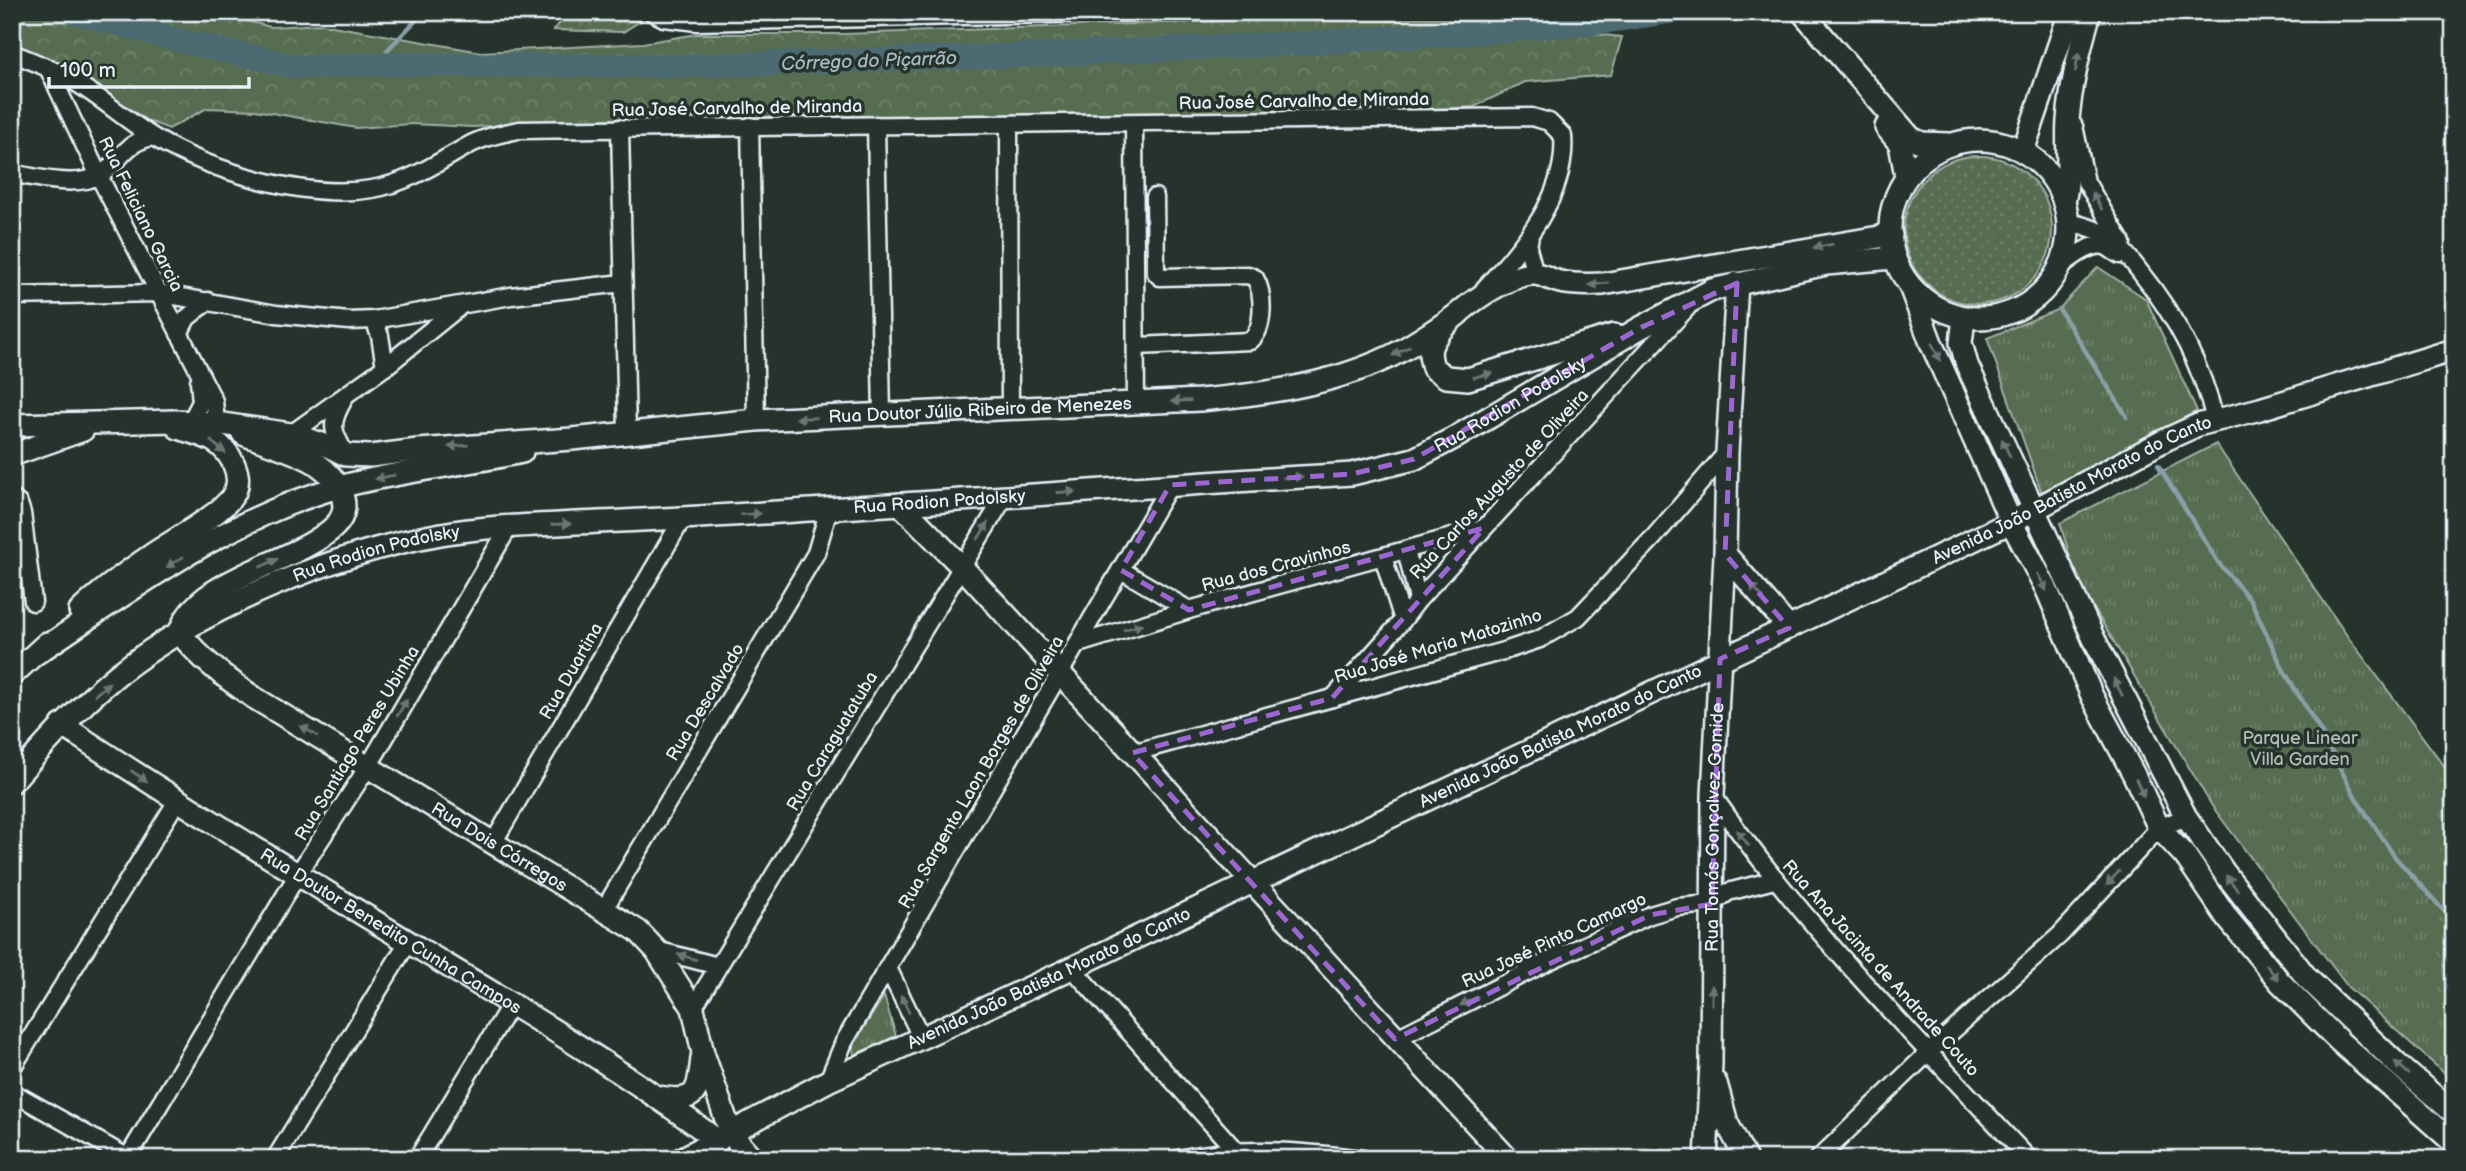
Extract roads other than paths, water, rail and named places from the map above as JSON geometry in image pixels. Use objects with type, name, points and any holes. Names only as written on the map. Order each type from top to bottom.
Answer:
[{"type":"street","points":[[652,12],[664,18],[697,22],[1134,12]]},
{"type":"street","points":[[1790,12],[1900,144],[1906,176]]},
{"type":"street","points":[[1802,12],[1911,138],[1922,143],[1951,144],[1975,140],[2000,142],[2023,151],[2038,162],[2061,191],[2069,237],[2061,266],[2045,290],[2022,309],[1994,318],[1964,318],[1935,308],[1911,289]]},
{"type":"street","points":[[2023,151],[2070,12]]},
{"type":"street","points":[[2066,213],[2070,106],[2080,47],[2090,12]]},
{"type":"street","name":"Rua José Carvalho de Miranda","points":[[12,53],[69,78],[153,137],[194,159],[269,182],[321,190],[373,189],[404,179],[492,135],[519,130],[1508,117]]},
{"type":"street","name":"Rua Feliciano Garcia","points":[[50,70],[99,176],[214,401],[216,423]]},
{"type":"street","points":[[2070,106],[2086,183],[2131,261],[2172,316],[2197,362],[2215,420]]},
{"type":"street","name":"Rua Doutor Júlio Ribeiro de Menezes","points":[[216,423],[291,434],[346,455],[371,456],[756,420],[1265,394],[1316,382],[1387,358],[1458,314],[1500,272],[1530,235],[1560,179],[1565,153],[1563,136],[1549,122],[1532,117],[1508,117]]},
{"type":"street","points":[[1134,123],[1136,402]]},
{"type":"street","points":[[876,125],[882,415]]},
{"type":"street","points":[[1009,125],[1010,409]]},
{"type":"street","points":[[750,126],[756,420]]},
{"type":"street","points":[[620,128],[626,432]]},
{"type":"street","points":[[12,173],[63,181],[99,176],[136,142],[153,137]]},
{"type":"street","points":[[1951,144],[1926,156],[1906,176],[1895,196],[1889,218],[1893,258],[1911,289],[1931,343],[2011,522],[2046,588],[2092,696],[2159,828],[2186,857],[2228,919],[2280,982],[2340,1042],[2454,1143]]},
{"type":"street","points":[[1137,346],[1250,341],[1260,327],[1260,291],[1255,278],[1248,275],[1160,277],[1156,273],[1155,197]]},
{"type":"street","points":[[2066,213],[2084,226],[2108,237],[2131,261]]},
{"type":"street","points":[[1530,235],[1528,248],[1535,274]]},
{"type":"street","points":[[1640,328],[1553,351],[1468,379],[1446,377],[1433,368],[1430,356],[1431,346],[1458,314],[1515,278],[1535,274],[1579,286],[1603,284],[1891,235]]},
{"type":"street","points":[[2061,266],[2095,247],[2104,246],[2131,261]]},
{"type":"street","name":"Rua Rodion Podolsky","points":[[12,782],[57,731],[119,674],[180,633],[271,587],[401,542],[442,534],[509,527],[829,509],[1352,474],[1414,458],[1456,437],[1640,328],[1712,290],[1826,264],[1893,258]]},
{"type":"street","points":[[12,296],[158,293],[276,314],[374,320],[512,296],[623,283]]},
{"type":"street","name":"Rua Tomás Gonçalvez Gomide","points":[[1706,1159],[1711,1064],[1713,796],[1737,283]]},
{"type":"street","name":"Rua Carlos Augusto de Oliveira","points":[[1332,698],[1418,600],[1696,298]]},
{"type":"street","points":[[179,334],[187,318],[208,301]]},
{"type":"street","points":[[291,434],[385,367],[460,307]]},
{"type":"street","points":[[1964,318],[1961,342],[1964,356],[2100,650],[2186,817],[2224,872],[2307,978],[2388,1056],[2454,1113]]},
{"type":"street","points":[[374,320],[380,336],[385,367]]},
{"type":"street","name":"Avenida João Batista Morato do Canto","points":[[681,1159],[828,1081],[922,1039],[2011,522],[2118,463],[2198,425],[2454,350]]},
{"type":"street","name":"Rua Feliciano Garcia","points":[[191,421],[201,402],[199,375]]},
{"type":"street","points":[[345,397],[333,423],[333,431],[346,455]]},
{"type":"street","points":[[12,425],[191,421],[216,423],[316,462],[330,474],[345,501],[336,526],[318,539],[205,597],[182,623],[180,633]]},
{"type":"street","points":[[12,454],[104,422]]},
{"type":"street","points":[[12,675],[93,599],[220,509],[235,491],[235,466],[220,446],[212,440],[156,422]]},
{"type":"street","points":[[37,653],[216,536],[287,506],[338,487],[516,453],[572,439]]},
{"type":"street","name":"Rua José Maria Matozinho","points":[[1132,754],[1507,650],[1560,629],[1578,617],[1654,537],[1727,452]]},
{"type":"street","name":"Rua Sargento Laon Borges de Oliveira","points":[[828,1081],[844,1042],[1170,485]]},
{"type":"street","name":"Rua Caraguatatuba","points":[[693,1008],[1005,496]]},
{"type":"street","points":[[12,498],[19,504],[22,513],[33,602]]},
{"type":"street","points":[[900,504],[961,566],[1508,1159]]},
{"type":"street","name":"Rua Descalvado","points":[[603,911],[816,553],[829,509]]},
{"type":"street","name":"Rua Duartina","points":[[493,843],[683,518]]},
{"type":"street","name":"Rua Santiago Peres Ubinha","points":[[129,1158],[299,874],[368,767],[509,527]]},
{"type":"street","name":"Rua dos Cravinhos","points":[[1078,644],[1188,610],[1484,528]]},
{"type":"street","points":[[1406,550],[1418,600]]},
{"type":"street","points":[[1725,554],[1789,628]]},
{"type":"street","points":[[1383,557],[1403,620]]},
{"type":"street","points":[[1121,570],[1188,610]]},
{"type":"street","name":"Rua Dois Córregos","points":[[180,633],[196,654],[253,697],[638,931],[656,950],[693,1008],[703,1054],[720,1103],[725,1137]]},
{"type":"street","points":[[12,758],[57,731]]},
{"type":"street","name":"Rua Doutor Benedito Cunha Campos","points":[[57,731],[299,874],[511,1004],[659,1097],[690,1121],[725,1137]]},
{"type":"street","name":"Rua Ana Jacinta de Andrade Couto","points":[[1713,796],[1774,880],[2029,1159]]},
{"type":"street","points":[[12,1068],[177,802]]},
{"type":"street","points":[[1818,1159],[1929,1052],[2060,935],[2159,828],[2186,817]]},
{"type":"street","name":"Rua José Pinto Camargo","points":[[1395,1039],[1549,961],[1650,915],[1677,907],[1712,904],[1728,892],[1774,880]]},
{"type":"street","points":[[275,1159],[408,942]]},
{"type":"street","points":[[656,950],[718,966]]},
{"type":"street","points":[[888,968],[922,1039]]},
{"type":"street","points":[[1072,968],[1236,1152]]},
{"type":"street","points":[[417,1159],[511,1004]]},
{"type":"street","points":[[690,1121],[693,1096],[700,1083],[703,1054]]},
{"type":"street","points":[[1711,1064],[1727,1123],[1746,1159]]},
{"type":"street","points":[[12,1092],[129,1158]]},
{"type":"street","points":[[659,1097],[683,1100],[702,1095],[720,1103]]},
{"type":"street","points":[[725,1137],[752,1159]]},
{"type":"street","points":[[1178,1159],[1236,1152],[1289,1151],[1363,1159]]},
{"type":"waterway","name":"Córrego do Piçarrão","points":[[74,12],[189,43],[298,67],[374,64],[677,66],[1035,55],[1470,33],[1602,22],[1669,12]]},
{"type":"waterway","points":[[374,64],[424,12]]},
{"type":"waterway","points":[[2059,309],[2127,417]]},
{"type":"waterway","points":[[2158,465],[2218,562],[2251,601],[2284,671],[2320,730],[2357,800],[2395,857],[2454,922]]},
{"type":"park label","name":"Parque Linear Villa Garden","points":[[2300,748]]}]
